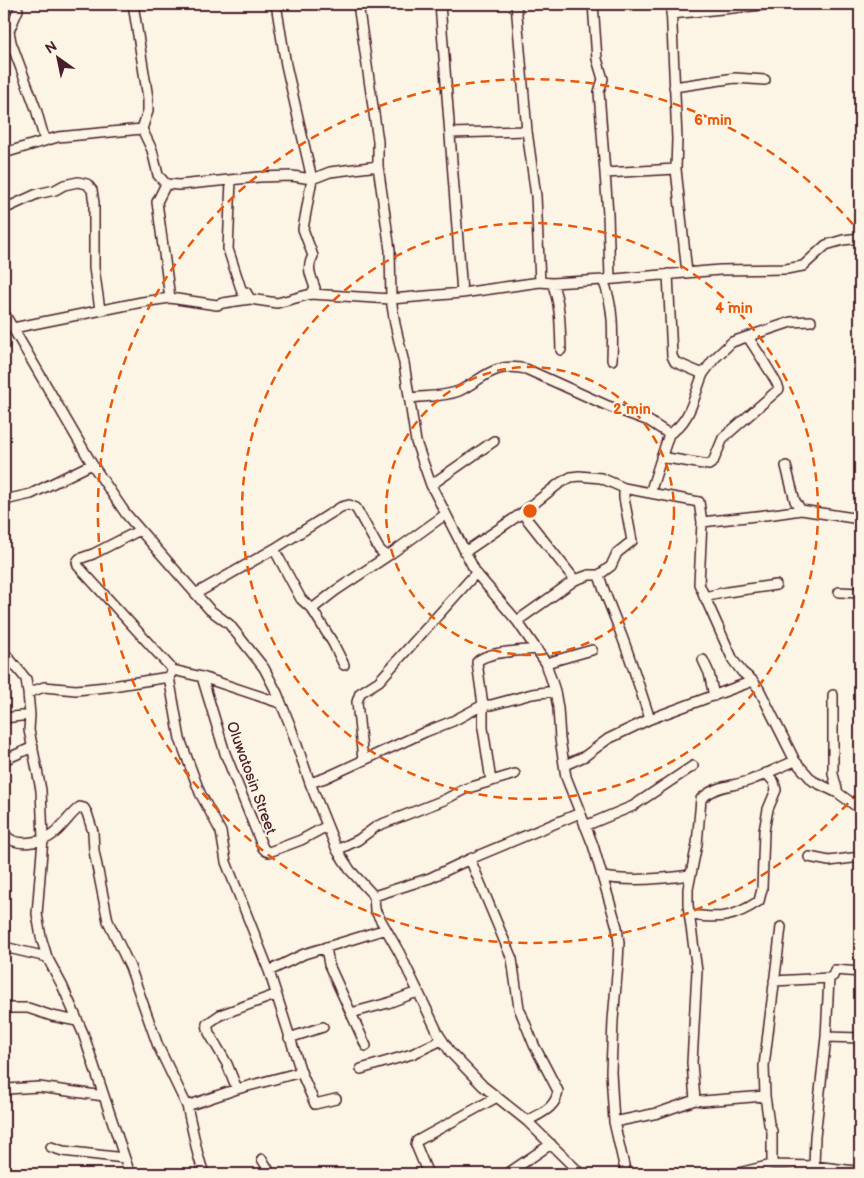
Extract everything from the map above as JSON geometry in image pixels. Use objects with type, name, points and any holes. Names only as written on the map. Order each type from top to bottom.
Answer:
[{"type":"street","points":[[133,4],[148,98],[148,111],[142,129],[152,150],[158,175],[166,184],[180,186],[231,182],[259,177],[292,176],[312,179],[330,172],[378,166]]},
{"type":"street","points":[[276,4],[286,65],[312,179],[303,228],[314,256],[309,263],[309,271],[315,288],[311,294]]},
{"type":"street","points":[[358,4],[378,141],[378,166],[390,250],[391,299],[404,362],[416,442],[431,485],[476,573],[516,621],[546,663],[558,708],[560,739],[566,777],[603,877],[617,927],[619,943],[611,1072],[614,1122],[626,1174]]},
{"type":"street","points":[[440,4],[462,293]]},
{"type":"street","points":[[516,4],[527,131],[536,196],[540,282]]},
{"type":"street","points":[[593,4],[597,59],[603,79],[598,92],[605,173],[606,280],[613,313],[612,360]]},
{"type":"street","points":[[671,4],[677,139],[676,169],[687,273]]},
{"type":"street","points":[[671,14],[763,5]]},
{"type":"street","points":[[18,10],[6,31],[36,110],[45,141]]},
{"type":"street","points":[[674,87],[735,78],[765,80]]},
{"type":"street","points":[[4,153],[58,137],[142,129]]},
{"type":"street","points":[[450,133],[527,131]]},
{"type":"street","points":[[605,173],[676,169]]},
{"type":"street","points":[[4,209],[64,185],[78,182],[87,184],[92,190],[94,203],[94,268],[100,310]]},
{"type":"street","points":[[231,182],[228,249],[242,292],[246,292],[250,299]]},
{"type":"street","points":[[166,184],[157,202],[170,298]]},
{"type":"street","points":[[14,328],[170,298],[217,305],[223,302],[250,299],[277,303],[311,294],[391,299],[462,293],[540,282],[552,283],[668,274],[786,269],[802,266],[826,245],[860,238]]},
{"type":"street","points":[[668,274],[672,356],[675,362],[703,374]]},
{"type":"street","points":[[552,283],[557,295],[559,309],[561,350]]},
{"type":"street","points":[[4,313],[92,464],[126,514],[210,610],[229,624],[264,668],[294,736],[310,783],[337,850],[350,870],[374,896],[375,910],[442,1040],[451,1053],[483,1086],[527,1121],[581,1174]]},
{"type":"street","points":[[650,494],[660,457],[669,434],[676,430],[688,416],[703,374],[714,359],[732,342],[791,322],[811,321]]},
{"type":"street","points":[[660,457],[709,465],[713,462],[723,438],[780,389],[748,337]]},
{"type":"street","points":[[409,398],[445,395],[458,391],[480,377],[498,369],[514,366],[526,369],[608,406],[649,421],[669,434]]},
{"type":"street","points":[[431,485],[494,442]]},
{"type":"street","points":[[4,504],[9,499],[30,494],[92,464]]},
{"type":"street","points":[[786,466],[795,501],[801,510]]},
{"type":"street","points":[[465,552],[571,477],[601,478],[624,488],[679,500],[698,501],[702,522],[699,584],[733,660],[742,672],[753,681],[763,696],[795,761],[813,781],[838,793],[860,809]]},
{"type":"street","points":[[516,621],[575,580],[589,575],[599,575],[611,566],[617,553],[632,541],[624,488]]},
{"type":"street","points":[[197,593],[274,549],[341,507],[349,505],[356,508],[379,548],[384,554],[389,555]]},
{"type":"street","points":[[702,522],[801,510],[860,518]]},
{"type":"street","points":[[522,513],[575,580]]},
{"type":"street","points":[[312,609],[446,514]]},
{"type":"street","points":[[140,530],[79,559],[77,562],[78,566],[171,674],[180,739],[200,792],[221,832],[226,862],[269,971],[275,995],[301,1072],[315,1104],[336,1099]]},
{"type":"street","points":[[274,549],[301,599],[312,609],[344,665]]},
{"type":"street","points":[[363,760],[357,702],[360,693],[379,681],[476,573]]},
{"type":"street","points":[[599,575],[650,719]]},
{"type":"street","points":[[704,597],[776,585]]},
{"type":"street","points":[[839,592],[860,593]]},
{"type":"street","points":[[490,781],[477,662],[480,658],[489,655],[537,649]]},
{"type":"street","points":[[546,663],[592,650]]},
{"type":"street","points":[[4,652],[26,679],[30,715],[29,730],[34,747],[41,790],[43,839],[37,914],[41,937],[47,957],[62,985],[94,1062],[130,1174]]},
{"type":"street","points":[[703,660],[709,672],[714,696]]},
{"type":"street","points":[[28,693],[44,687],[76,690],[106,687],[171,674],[202,677],[280,703]]},
{"type":"street","name":"Oluwatosin Street","points":[[202,677],[226,753],[263,848],[269,852],[301,840],[327,826]]},
{"type":"street","points":[[565,765],[585,756],[608,739],[650,719],[753,681]]},
{"type":"street","points":[[310,783],[447,724],[483,705],[491,705],[532,694],[555,691]]},
{"type":"street","points":[[833,695],[833,774],[838,793]]},
{"type":"street","points":[[4,718],[30,715]]},
{"type":"street","points":[[4,760],[34,747]]},
{"type":"street","points":[[695,1100],[692,1063],[697,971],[688,889],[697,844],[700,799],[707,793],[729,784],[750,781],[766,772],[795,761]]},
{"type":"street","points":[[585,826],[632,806],[693,766]]},
{"type":"street","points":[[690,915],[713,918],[726,917],[740,912],[759,901],[762,889],[764,831],[768,809],[776,790],[774,782],[766,772]]},
{"type":"street","points":[[337,850],[358,840],[377,826],[444,800],[465,789],[514,774]]},
{"type":"street","points":[[5,835],[14,842],[43,839],[50,837],[80,808],[84,808],[87,813],[108,921],[130,967],[158,1046],[187,1106],[204,1174]]},
{"type":"street","points":[[374,896],[430,878],[470,859],[580,813]]},
{"type":"street","points":[[809,858],[830,861],[860,856]]},
{"type":"street","points":[[470,859],[512,959],[519,1008],[534,1044],[558,1091],[557,1099],[552,1105],[527,1121]]},
{"type":"street","points":[[603,877],[614,879],[663,878],[690,875]]},
{"type":"street","points":[[772,1165],[772,1131],[769,1124],[765,1096],[764,1066],[781,927]]},
{"type":"street","points":[[269,971],[304,954],[386,929]]},
{"type":"street","points":[[4,947],[47,957]]},
{"type":"street","points":[[326,947],[329,965],[366,1046]]},
{"type":"street","points":[[774,982],[829,978],[833,976],[835,970],[860,972]]},
{"type":"street","points":[[814,1166],[815,1137],[826,1037],[829,978]]},
{"type":"street","points":[[351,1013],[388,1003],[418,992]]},
{"type":"street","points":[[237,1089],[227,1064],[209,1033],[207,1024],[220,1015],[275,995]]},
{"type":"street","points":[[4,1008],[28,1008],[52,1016],[77,1021]]},
{"type":"street","points":[[289,1038],[323,1027]]},
{"type":"street","points":[[826,1037],[860,1038]]},
{"type":"street","points":[[361,1070],[412,1054],[442,1040]]},
{"type":"street","points":[[187,1106],[237,1089],[301,1072]]},
{"type":"street","points":[[7,1089],[39,1087],[104,1096]]},
{"type":"street","points":[[614,1122],[658,1113],[695,1100],[704,1101],[765,1096]]},
{"type":"street","points":[[428,1174],[416,1145],[417,1141],[497,1097]]},
{"type":"street","points":[[507,1174],[550,1144]]},
{"type":"street","points":[[51,1147],[63,1151],[124,1158]]},
{"type":"street","points":[[262,1159],[271,1174]]},
{"type":"street","points":[[734,1174],[748,1173],[772,1165],[860,1170]]}]
